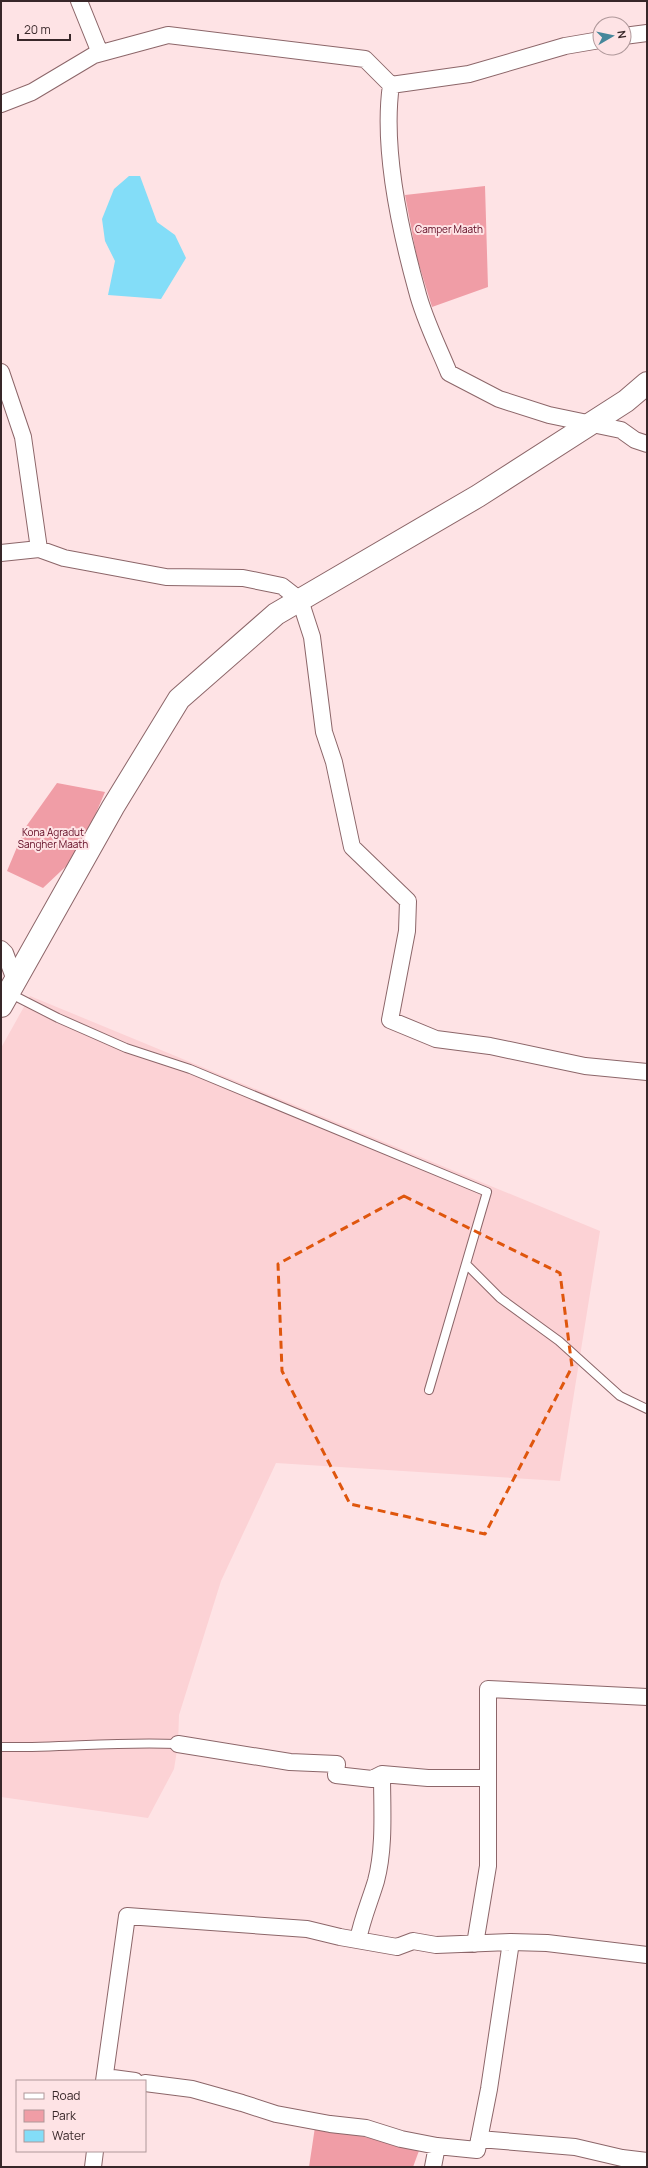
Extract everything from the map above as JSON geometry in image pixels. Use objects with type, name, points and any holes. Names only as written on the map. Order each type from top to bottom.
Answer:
[{"type":"main road","points":[[8,993],[113,807],[179,700],[276,614],[478,496],[626,401],[647,383]]},
{"type":"street","points":[[79,1],[100,53]]},
{"type":"street","points":[[632,35],[647,32]]},
{"type":"street","points":[[1,104],[32,92],[100,53],[168,35],[365,58],[391,85]]},
{"type":"street","points":[[391,85],[469,74],[565,46],[592,41]]},
{"type":"street","points":[[391,85],[388,104],[393,190],[417,292],[449,373],[499,399],[550,415],[621,430],[635,440],[647,444]]},
{"type":"street","points":[[1,373],[23,437],[39,549]]},
{"type":"street","points":[[1,553],[39,549],[64,558],[166,577],[243,578],[282,586],[300,600],[312,637],[324,732],[334,762],[352,847],[408,901],[408,931],[390,1020],[436,1039],[490,1046],[585,1066],[647,1072]]},
{"type":"street","points":[[1,950],[5,953],[8,993]]},
{"type":"street","points":[[475,1944],[488,1866],[486,1778],[488,1689],[647,1697]]},
{"type":"street","points":[[178,1744],[290,1762],[337,1764],[336,1775],[372,1779],[382,1774],[428,1778],[486,1778]]},
{"type":"street","points":[[358,1940],[361,1920],[376,1881],[381,1843],[382,1774]]},
{"type":"street","points":[[120,2080],[105,2079],[127,1916],[307,1929],[397,1947],[413,1942],[436,1945],[511,1942],[547,1943],[647,1956]]},
{"type":"street","points":[[146,2082],[192,2089],[242,2102],[276,2114],[330,2124],[366,2128],[401,2140],[477,2150],[489,2089],[511,1942]]},
{"type":"street","points":[[479,2139],[575,2147],[647,2162]]},
{"type":"street","points":[[434,2167],[438,2146]]},
{"type":"street","points":[[93,2167],[95,2152]]},
{"type":"lane","points":[[8,993],[58,1018],[126,1048],[190,1070],[487,1192],[429,1390]]},
{"type":"lane","points":[[466,1264],[500,1298],[559,1341],[620,1396],[647,1409]]},
{"type":"lane","points":[[1,1747],[50,1748],[150,1742],[178,1744]]},
{"type":"highlighted area","points":[[404,1196],[560,1273],[572,1367],[485,1534],[350,1504],[282,1371],[278,1264]]},
{"type":"shaded area","points":[[30,996],[600,1231],[560,1481],[276,1463],[221,1581],[179,1715],[178,1744],[174,1769],[148,1818],[1,1797],[1,1048]]},
{"type":"green space","name":"Camper Maath","points":[[485,186],[488,287],[432,307],[417,258],[405,195]]},
{"type":"green space","name":"Kona Agradut Sangher Maath","points":[[57,783],[105,792],[78,855],[43,888],[7,871],[25,828]]},
{"type":"green space","points":[[315,2127],[420,2148],[413,2167],[309,2167]]},
{"type":"water","points":[[129,176],[140,176],[157,222],[175,235],[186,258],[161,299],[108,295],[115,261],[105,241],[102,219],[114,189]]}]
